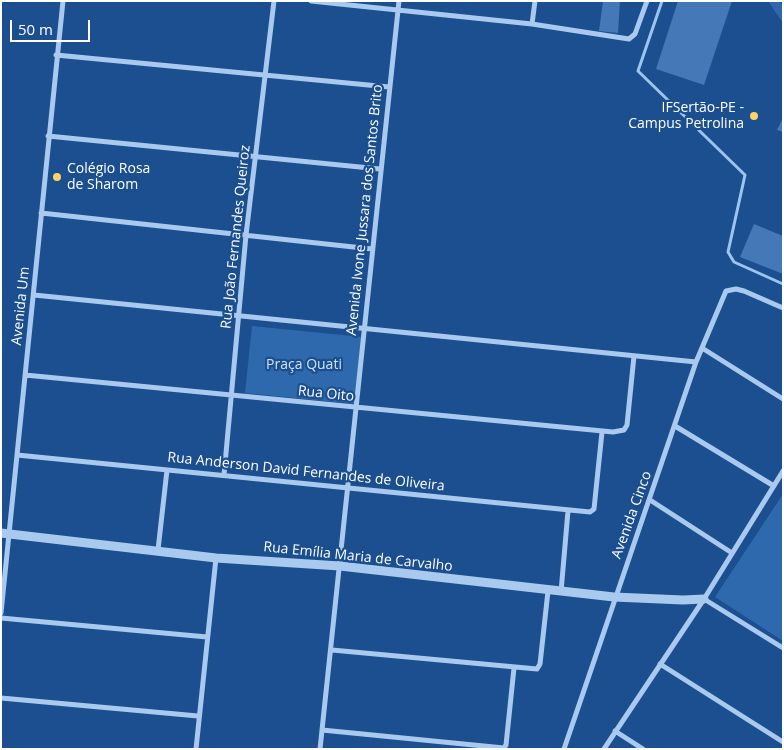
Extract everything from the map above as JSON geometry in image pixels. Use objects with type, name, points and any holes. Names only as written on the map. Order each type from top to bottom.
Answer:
[{"type":"street","name":"Avenida Um","points":[[1,613],[5,534],[18,455],[56,55],[63,1]]},
{"type":"street","name":"Rua João Fernandes Queiroz","points":[[224,475],[246,235],[274,1]]},
{"type":"street","points":[[311,1],[532,24],[632,38],[647,1]]},
{"type":"street","name":"Avenida Ivone Jussara dos Santos Brito","points":[[320,749],[332,650],[347,486],[399,1]]},
{"type":"street","points":[[532,24],[535,1]]},
{"type":"street","points":[[56,55],[389,87]]},
{"type":"street","points":[[48,136],[380,169]]},
{"type":"street","points":[[41,213],[372,249]]},
{"type":"street","name":"Avenida Cinco","points":[[564,749],[614,597],[650,500],[696,362],[726,291],[736,289],[744,291],[783,308]]},
{"type":"street","points":[[34,295],[696,362]]},
{"type":"street","points":[[702,348],[783,399]]},
{"type":"street","name":"Rua Oito","points":[[25,375],[602,432],[624,430],[627,425],[634,356]]},
{"type":"street","points":[[675,426],[774,486]]},
{"type":"street","name":"Rua Anderson David Fernandes de Oliveira","points":[[18,455],[347,486],[568,511],[592,512],[602,432]]},
{"type":"street","points":[[158,550],[167,470]]},
{"type":"street","points":[[604,749],[704,598],[783,471]]},
{"type":"street","points":[[650,500],[732,553]]},
{"type":"street","points":[[561,592],[568,511]]},
{"type":"street","name":"Rua Emília Maria de Carvalho","points":[[5,534],[216,558],[340,566],[548,591],[614,597],[682,600],[704,598]]},
{"type":"street","points":[[196,749],[216,558]]},
{"type":"street","points":[[332,650],[537,669],[540,664],[548,591]]},
{"type":"street","points":[[704,598],[783,648]]},
{"type":"street","points":[[1,618],[207,637]]},
{"type":"street","points":[[660,664],[783,742]]},
{"type":"street","points":[[322,730],[504,748],[506,745],[514,668]]},
{"type":"street","points":[[1,698],[198,716]]},
{"type":"street","points":[[615,731],[643,749]]},
{"type":"green space","points":[[768,1],[779,1],[783,6],[783,23]]},
{"type":"green space","name":"Praça Quati","points":[[252,326],[362,337],[356,404],[245,393]]},
{"type":"green space","points":[[783,494],[783,641],[715,597]]},
{"type":"building","points":[[603,1],[620,1],[618,33],[599,31]]},
{"type":"building","points":[[678,1],[732,1],[704,85],[656,69]]},
{"type":"building","points":[[783,118],[783,132],[777,130]]},
{"type":"building","points":[[754,224],[783,236],[783,274],[740,257]]},
{"type":"waterway","points":[[662,1],[638,71],[745,175],[728,252],[734,262],[783,284]]},
{"type":"place","name":"IFSertão-PE - Campus Petrolina","points":[[754,116]]},
{"type":"place","name":"Colégio Rosa de Sharom","points":[[57,177]]}]
